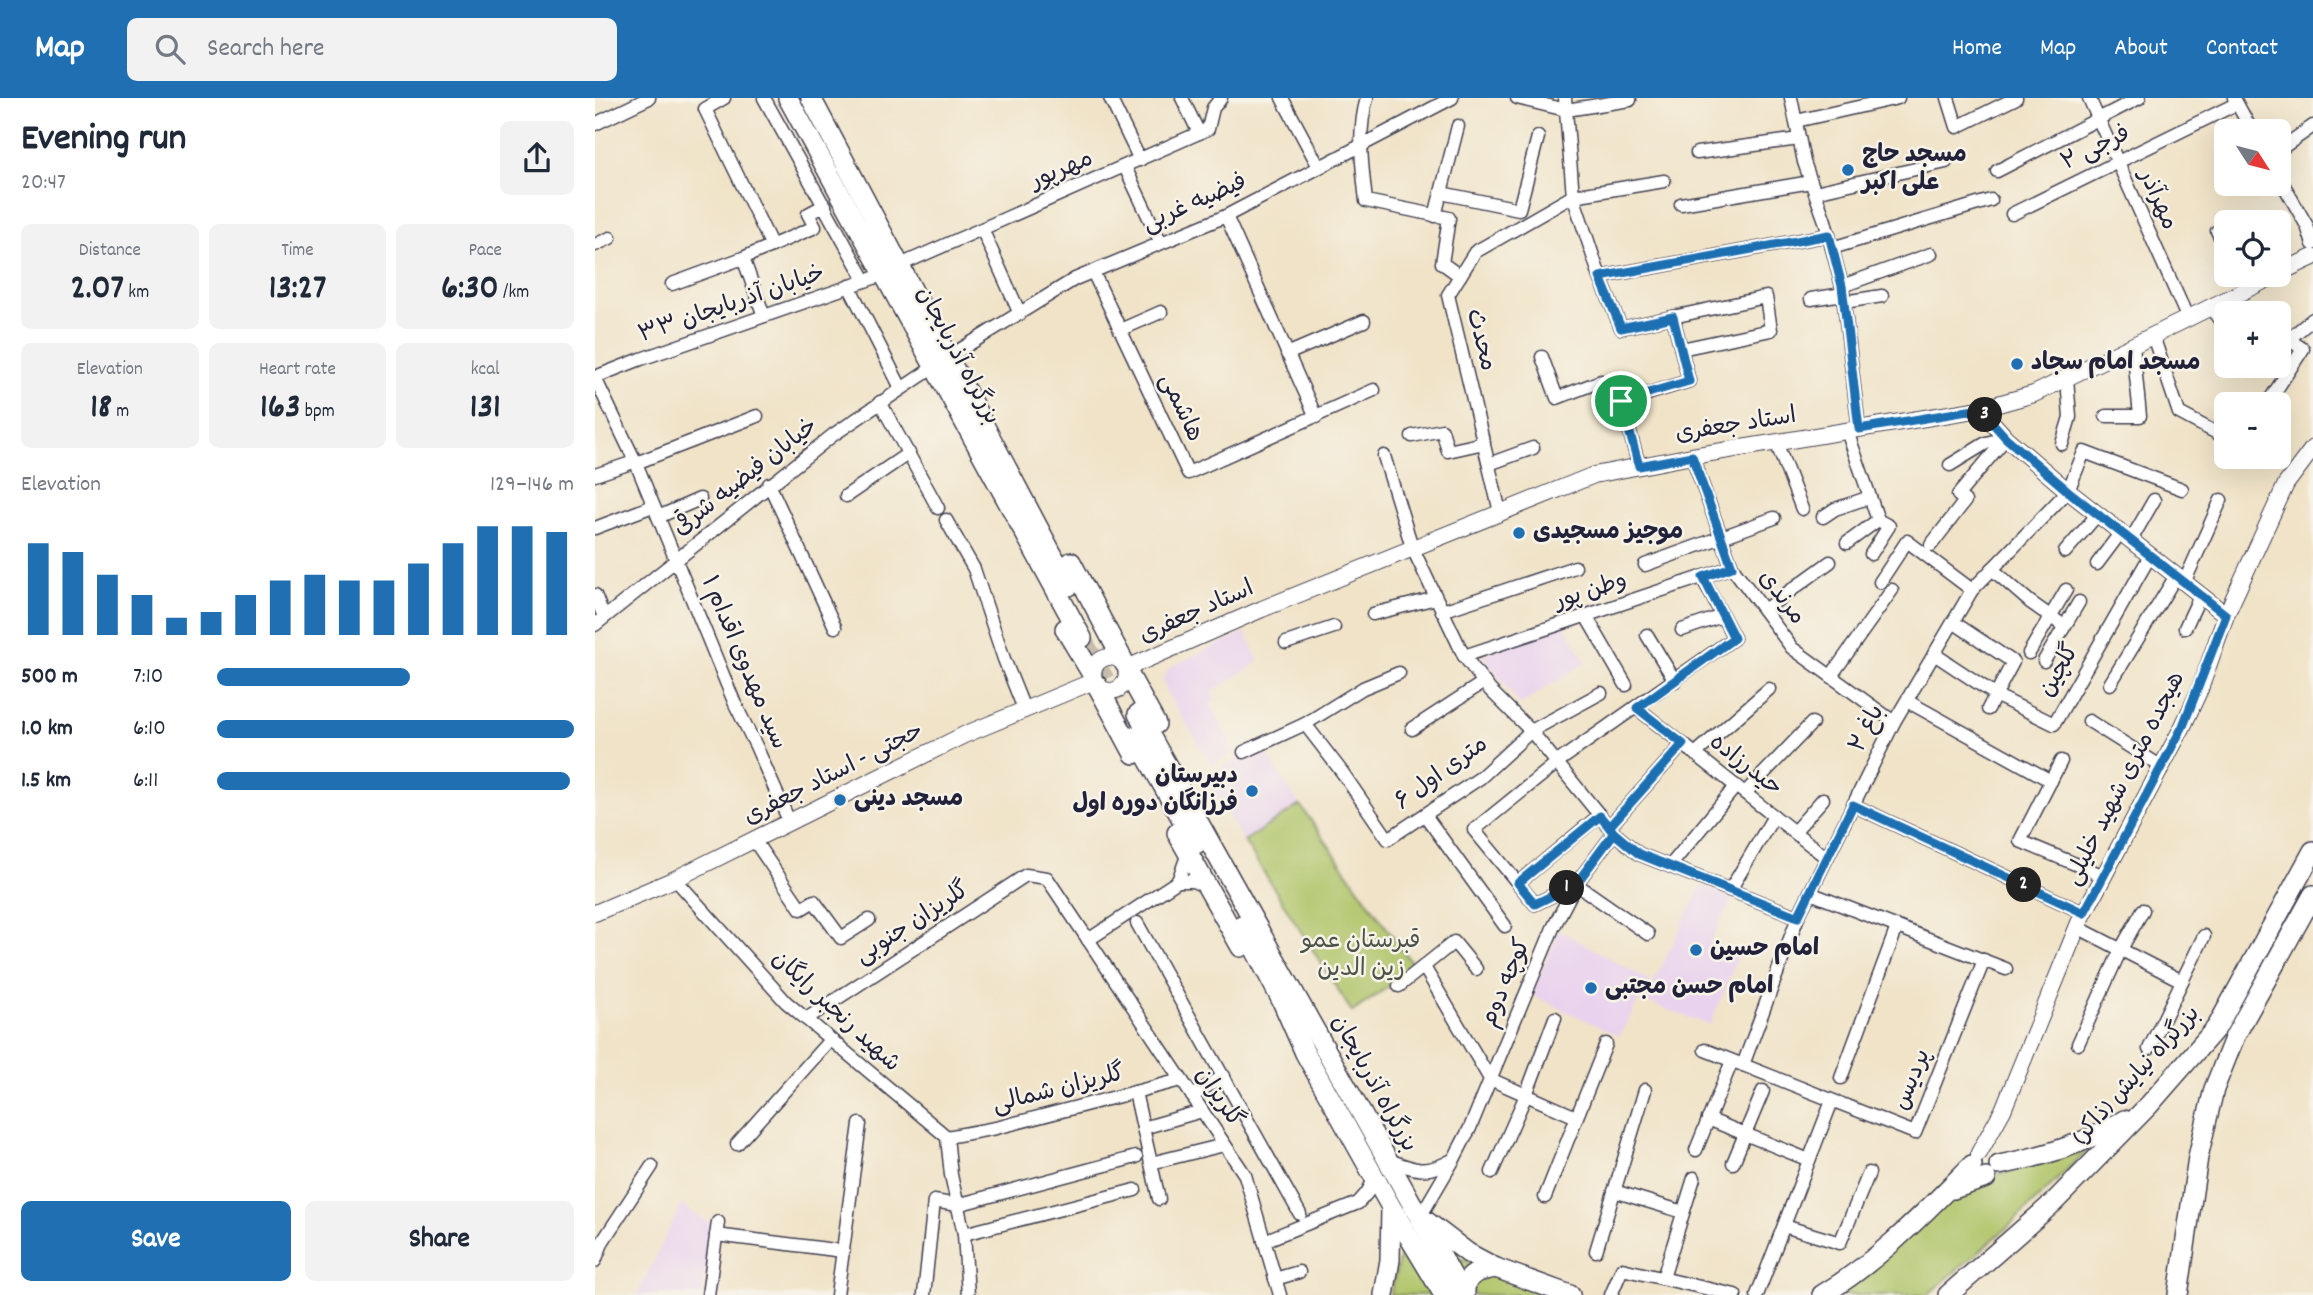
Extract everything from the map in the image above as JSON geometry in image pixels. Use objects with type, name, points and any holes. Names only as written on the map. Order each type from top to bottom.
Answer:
[{"type":"highway","name":"بزرگراه آذربایجان","points":[[788,98],[893,269]]},
{"type":"highway","name":"بزرگراه آذربایجان","points":[[811,98],[905,293],[1086,631]]},
{"type":"highway","points":[[905,293],[947,332],[958,351],[1086,631],[1094,680],[1134,718]]},
{"type":"highway","points":[[905,293],[918,350],[928,371],[1086,631],[1127,668],[1134,718],[1188,853],[1277,1010],[1305,1053]]},
{"type":"highway","name":"بزرگراه آذربایجان","points":[[1134,718],[1325,1047],[1464,1295]]},
{"type":"highway","name":"بزرگراه آذربایجان","points":[[1134,718],[1282,1001],[1305,1053],[1444,1295]]},
{"type":"highway","name":"بزرگراه نیایش (ذاکر)","points":[[1948,1295],[2054,1202],[2149,1105],[2217,1027],[2313,851]]},
{"type":"highway","name":"بزرگراه نیایش (ذاکر)","points":[[2178,1295],[2198,1157],[2214,1089],[2235,1036],[2313,895]]},
{"type":"highway","points":[[2038,1157],[2105,1132],[2149,1105]]},
{"type":"highway","points":[[1822,1295],[1893,1243],[1945,1192],[1986,1162],[2038,1157],[2064,1159],[2080,1167],[2081,1175]]},
{"type":"highway","points":[[1384,1295],[1390,1260],[1391,1206]]},
{"type":"highway","points":[[1420,1217],[1468,1253],[1496,1268],[1570,1295]]},
{"type":"highway","points":[[1464,1295],[1464,1287],[1470,1276],[1482,1269],[1496,1268]]},
{"type":"main road","name":"استاد جعفری","points":[[2291,267],[2313,257]]},
{"type":"main road","name":"استاد جعفری","points":[[1127,668],[1232,621],[1594,475],[1692,456],[1980,409],[2033,394],[2188,319],[2237,287]]},
{"type":"main road","points":[[1980,409],[2006,438],[2068,491],[2226,615]]},
{"type":"main road","name":"هیجده متری شهید خلیلی","points":[[1986,1162],[2003,1110],[2081,920],[2200,689],[2226,615],[2286,484],[2313,448]]},
{"type":"main road","points":[[1105,657],[1120,659],[1127,668],[1125,683],[1117,690],[1106,691],[1094,680],[1099,660],[1105,657]]},
{"type":"main road","name":"حجتی - استاد جعفری","points":[[595,913],[675,879],[964,735],[1094,680]]},
{"type":"street","points":[[595,124],[649,98]]},
{"type":"street","points":[[724,98],[705,109],[772,246]]},
{"type":"street","points":[[764,98],[865,281]]},
{"type":"street","points":[[1110,98],[1140,160]]},
{"type":"street","points":[[1182,98],[1199,134],[1209,129],[1213,108],[1221,98]]},
{"type":"street","points":[[1282,98],[1319,167]]},
{"type":"street","points":[[1367,98],[1359,145],[1366,201],[1449,218],[1442,263],[1460,276]]},
{"type":"street","name":"فیضیه غربی","points":[[958,351],[1075,279],[1226,216],[1451,98]]},
{"type":"street","points":[[1517,98],[1565,104],[1630,100]]},
{"type":"street","points":[[1791,98],[1799,138],[1831,241],[1843,294],[1853,430],[1878,520],[1889,526],[1871,554]]},
{"type":"street","points":[[1796,121],[1898,98]]},
{"type":"street","points":[[1948,98],[1957,127],[2016,98]]},
{"type":"street","name":"مهرآذر","points":[[2089,98],[2188,319]]},
{"type":"street","points":[[1997,171],[2139,98]]},
{"type":"street","points":[[2235,101],[2245,119]]},
{"type":"street","name":"فرجی ۲","points":[[2012,214],[2235,101]]},
{"type":"street","points":[[1565,104],[1573,196],[1600,277],[1621,328],[1766,298],[1771,330],[1681,349]]},
{"type":"street","points":[[1435,216],[1458,126]]},
{"type":"street","points":[[2291,142],[2313,126]]},
{"type":"street","name":"مهرپور","points":[[893,269],[1199,134]]},
{"type":"street","points":[[1441,193],[1519,209],[1538,137]]},
{"type":"street","points":[[1697,153],[1799,138]]},
{"type":"street","points":[[1681,204],[1813,187],[1946,162]]},
{"type":"street","points":[[1125,167],[1161,243]]},
{"type":"street","points":[[1573,196],[1664,181]]},
{"type":"street","name":"محدث","points":[[1500,512],[1448,295],[1475,252],[1573,196]]},
{"type":"street","points":[[2290,196],[2307,226],[2313,244]]},
{"type":"street","points":[[1600,277],[1831,241],[1991,201]]},
{"type":"street","points":[[671,284],[743,258],[815,227],[809,214],[825,205]]},
{"type":"street","points":[[1226,216],[1316,417],[1374,390]]},
{"type":"street","points":[[982,229],[1020,314]]},
{"type":"street","points":[[595,245],[610,239]]},
{"type":"street","points":[[1843,294],[1931,254]]},
{"type":"street","points":[[743,258],[764,316]]},
{"type":"street","name":"خیابان آذربایجان ۳۳","points":[[595,378],[893,269]]},
{"type":"street","name":"هاشمی","points":[[1093,272],[1188,473],[1316,417]]},
{"type":"street","points":[[849,286],[901,388]]},
{"type":"street","points":[[1811,299],[1843,294],[1882,296]]},
{"type":"street","points":[[2210,307],[2214,312]]},
{"type":"street","points":[[1120,330],[1161,312]]},
{"type":"street","points":[[1621,401],[1689,381],[1673,317]]},
{"type":"street","points":[[2291,337],[2313,320]]},
{"type":"street","points":[[1287,355],[1364,321]]},
{"type":"street","points":[[2153,336],[2179,413],[2214,432]]},
{"type":"street","points":[[2291,345],[2304,349],[2291,368]]},
{"type":"street","points":[[2106,416],[2140,415],[2133,346]]},
{"type":"street","points":[[1542,357],[1556,398],[1601,381],[1606,393],[1618,388],[1639,466]]},
{"type":"street","name":"خیابان فیضیه شرقی","points":[[599,621],[769,484],[880,402],[928,371]]},
{"type":"street","name":"سید مهدوی اقدام ۱","points":[[595,378],[656,512],[735,704],[789,821]]},
{"type":"street","points":[[2062,444],[2070,417],[2067,378]]},
{"type":"street","points":[[880,402],[938,508]]},
{"type":"street","points":[[595,475],[757,416]]},
{"type":"street","points":[[1412,436],[1442,430],[1448,452],[1484,443]]},
{"type":"street","points":[[1949,465],[1986,443],[2006,438]]},
{"type":"street","points":[[1931,545],[1965,501],[1958,495],[2006,438]]},
{"type":"street","points":[[1776,442],[1802,509]]},
{"type":"street","points":[[1489,464],[1533,448]]},
{"type":"street","points":[[2068,491],[2084,452],[2182,489]]},
{"type":"street","points":[[846,496],[908,453]]},
{"type":"street","points":[[1384,456],[1412,547],[1464,656],[1484,682],[1560,760],[1611,830],[1639,854],[1798,917]]},
{"type":"street","name":"مرندی","points":[[1692,456],[1732,567],[1792,648],[1894,722]]},
{"type":"street","points":[[769,484],[835,627]]},
{"type":"street","name":"باغ ۲","points":[[1810,893],[1894,722],[1972,590],[2068,491]]},
{"type":"street","points":[[1823,517],[1835,509],[1871,497]]},
{"type":"street","points":[[595,528],[700,499]]},
{"type":"street","points":[[2097,565],[2126,536],[2154,500]]},
{"type":"street","points":[[2110,684],[2180,580],[2221,500]]},
{"type":"street","points":[[2065,552],[2098,514]]},
{"type":"street","points":[[1645,565],[1774,518]]},
{"type":"street","points":[[946,520],[974,569],[1024,709]]},
{"type":"street","points":[[1847,543],[1878,520]]},
{"type":"street","points":[[1879,582],[1907,541],[1972,590]]},
{"type":"street","name":"گلچین","points":[[1934,654],[1996,695],[2054,724],[2150,556]]},
{"type":"street","points":[[1764,610],[1830,562]]},
{"type":"street","points":[[1442,611],[1575,567]]},
{"type":"street","name":"وطن پور","points":[[1464,656],[1732,567]]},
{"type":"street","points":[[1992,569],[2030,602],[2064,626]]},
{"type":"street","points":[[1648,934],[1576,884],[1535,904],[1474,830],[1560,760],[1734,638],[1703,577]]},
{"type":"street","points":[[1831,676],[1892,590]]},
{"type":"street","points":[[2029,653],[2066,590]]},
{"type":"street","points":[[595,595],[599,621]]},
{"type":"street","points":[[2185,628],[2200,596]]},
{"type":"street","points":[[1373,614],[1436,598]]},
{"type":"street","points":[[2044,661],[2079,602]]},
{"type":"street","points":[[1586,616],[1626,685]]},
{"type":"street","points":[[1682,630],[1722,616]]},
{"type":"street","points":[[1953,622],[2013,663],[1988,709]]},
{"type":"street","points":[[1286,643],[1334,627]]},
{"type":"street","points":[[1647,635],[1675,681]]},
{"type":"street","points":[[1244,752],[1305,724],[1363,688],[1399,673]]},
{"type":"street","points":[[1412,729],[1484,682]]},
{"type":"street","points":[[1695,754],[1769,689]]},
{"type":"street","name":"۶ متری اول","points":[[1305,724],[1388,839],[1480,778],[1531,731],[1601,693]]},
{"type":"street","points":[[1907,701],[2051,781]]},
{"type":"street","name":"حیدرزاده","points":[[1637,708],[1827,858]]},
{"type":"street","points":[[2089,721],[2162,766]]},
{"type":"street","points":[[1670,866],[1740,789],[1812,723]]},
{"type":"street","name":"کوچه دوم","points":[[1420,1217],[1470,1128],[1553,928],[1576,884],[1611,830],[1683,744]]},
{"type":"street","points":[[2061,761],[2020,841],[2103,876]]},
{"type":"street","points":[[1794,832],[1823,799]]},
{"type":"street","points":[[1853,805],[2081,920],[2121,949],[2182,981]]},
{"type":"street","points":[[1425,815],[1504,926]]},
{"type":"street","points":[[1518,883],[1600,816]]},
{"type":"street","points":[[1730,890],[1774,816]]},
{"type":"street","points":[[754,839],[801,909],[814,901],[841,938],[869,920]]},
{"type":"street","points":[[1178,881],[1188,853]]},
{"type":"street","name":"گلریزان جنوبی","points":[[806,1019],[1026,875],[1047,878]]},
{"type":"street","name":"گلریزان","points":[[1047,878],[1245,1175],[1280,1295]]},
{"type":"street","name":"شهید رنجبر رایگان","points":[[675,879],[786,1002],[947,1137]]},
{"type":"street","points":[[1088,940],[1178,881],[1193,881],[1208,887]]},
{"type":"street","points":[[1696,1150],[1708,1119],[1737,1063],[1810,893],[2006,969]]},
{"type":"street","points":[[2078,1044],[2121,949],[2143,909]]},
{"type":"street","points":[[1137,923],[1300,1214]]},
{"type":"street","points":[[1841,1078],[1897,927]]},
{"type":"street","points":[[2149,1049],[2204,936]]},
{"type":"street","points":[[1399,986],[1454,943],[1476,969]]},
{"type":"street","name":"پردیس","points":[[1832,1101],[1915,1133],[1984,960]]},
{"type":"street","points":[[1424,967],[1490,1079],[1576,1116]]},
{"type":"street","points":[[1492,1171],[1526,1094],[1555,1018]]},
{"type":"street","points":[[737,1144],[830,1040]]},
{"type":"street","points":[[1545,1197],[1606,1044]]},
{"type":"street","points":[[1705,1050],[1832,1101],[1757,1295]]},
{"type":"street","points":[[1192,1096],[1224,1076]]},
{"type":"street","name":"گلریزان شمالی","points":[[947,1137],[996,1128],[1181,1080]]},
{"type":"street","points":[[1596,1251],[1645,1090]]},
{"type":"street","points":[[1733,1163],[1763,1091]]},
{"type":"street","points":[[1135,1092],[1159,1199]]},
{"type":"street","points":[[1143,1128],[1202,1111]]},
{"type":"street","points":[[1708,1119],[1809,1160]]},
{"type":"street","points":[[837,1295],[860,1124]]},
{"type":"street","points":[[947,1137],[951,1175],[964,1234],[968,1295]]},
{"type":"street","points":[[1151,1163],[1224,1145]]},
{"type":"street","points":[[925,1295],[934,1201],[957,1205],[1136,1157]]},
{"type":"street","points":[[1387,1159],[1414,1170],[1436,1170],[1454,1159]]},
{"type":"street","points":[[595,1261],[603,1241],[652,1167]]},
{"type":"street","points":[[1784,1226],[1840,1243],[1868,1173]]},
{"type":"street","points":[[1264,1241],[1358,1203],[1375,1178]]},
{"type":"street","points":[[1663,1278],[1693,1178]]},
{"type":"street","points":[[964,1234],[1135,1190]]},
{"type":"street","points":[[1614,1191],[1683,1212]]},
{"type":"street","points":[[708,1295],[717,1229],[843,1251]]},
{"type":"street","points":[[1611,1295],[1622,1269],[1735,1295]]},
{"type":"street","points":[[1275,1279],[1299,1272]]},
{"type":"shaded area","points":[[1564,624],[1586,662],[1520,705],[1482,655]]},
{"type":"shaded area","points":[[1245,632],[1259,662],[1211,692],[1216,701],[1210,703],[1234,751],[1213,766],[1167,693],[1162,679],[1170,667]]},
{"type":"shaded area","name":"دبیرستان فرزانگان دوره اول","points":[[1262,746],[1300,805],[1244,841],[1204,778]]},
{"type":"shaded area","name":"امام حسین","points":[[1702,885],[1733,898],[1709,944],[1738,956],[1710,1025],[1644,1001]]},
{"type":"shaded area","name":"امام حسن مجتبی","points":[[1559,930],[1650,981],[1619,1036],[1532,995]]},
{"type":"shaded area","points":[[681,1205],[711,1224],[702,1295],[637,1295]]},
{"type":"green space","name":"قبرستان عمو زین الدین","points":[[1300,805],[1415,968],[1352,1012],[1244,841]]},
{"type":"green space","points":[[2093,1145],[2007,1228],[1927,1295],[1831,1295],[1950,1195],[1980,1180]]},
{"type":"green space","points":[[1403,1243],[1434,1295],[1390,1295]]},
{"type":"green space","points":[[1450,1254],[1552,1295],[1474,1295]]},
{"type":"tunnel","points":[[1082,638],[1117,701]]},
{"type":"place","name":"مسجد حاج علی اکبر","points":[[1848,170]]},
{"type":"place","name":"مسجد امام سجاد","points":[[2017,364]]},
{"type":"place","name":"موجیز مسجیدی","points":[[1519,533]]},
{"type":"place","name":"دبیرستان فرزانگان دوره اول","points":[[1252,791]]},
{"type":"place","name":"مسجد دینی","points":[[840,800]]},
{"type":"place","name":"امام حسین","points":[[1696,950]]},
{"type":"place","name":"امام حسن مجتبی","points":[[1591,988]]},
{"type":"route","points":[[1621,401],[1639,466],[1692,456],[1732,567],[1703,577],[1734,638],[1637,708],[1683,744],[1609,827],[1614,833],[1576,884],[1535,904],[1518,883],[1600,816],[1609,827],[1614,833],[1639,854],[1798,917],[1853,805],[2084,913],[2183,726],[2200,689],[2226,615],[2068,491],[2006,438],[1980,409],[1859,429],[1842,286],[1829,235],[1600,277],[1621,328],[1673,317],[1689,381],[1621,401]]}]
